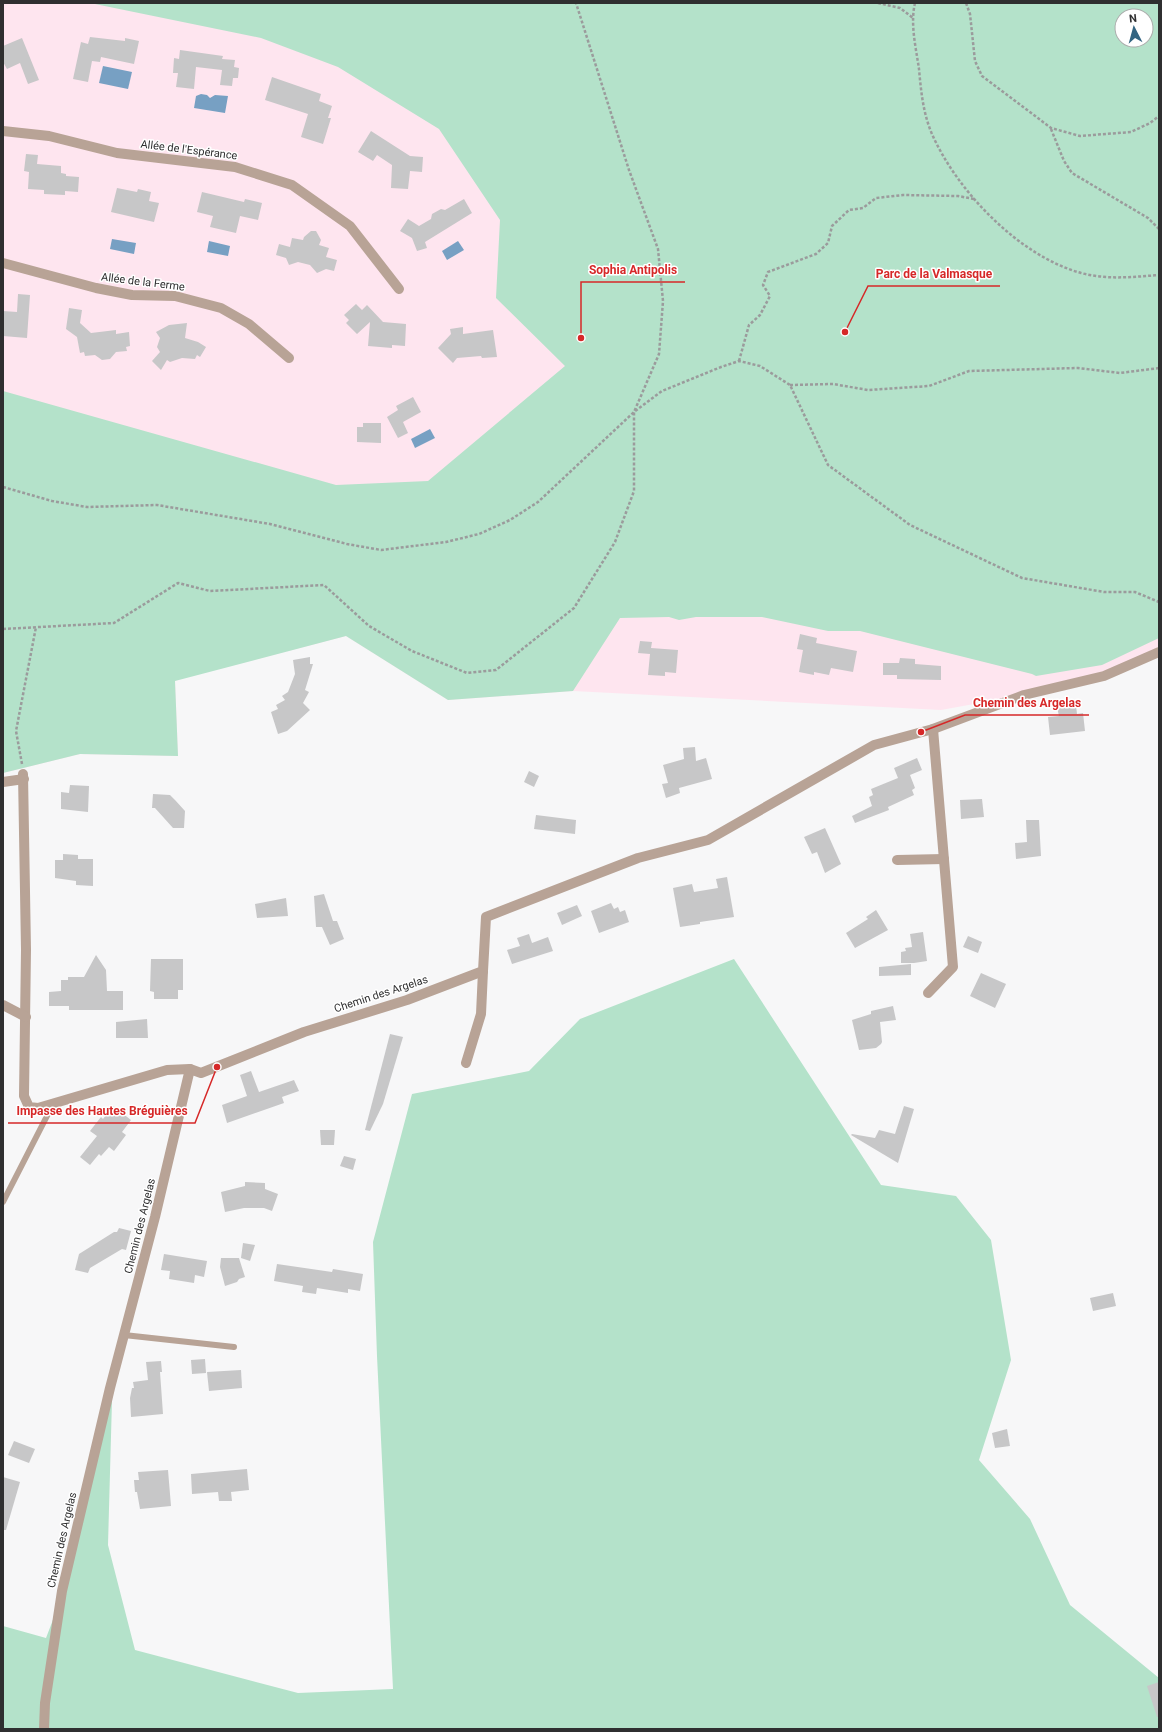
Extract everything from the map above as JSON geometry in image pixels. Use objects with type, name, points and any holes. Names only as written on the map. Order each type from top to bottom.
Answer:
[{"type":"street","name":"Allée de l'Espérance","points":[[3,131],[49,136],[117,153],[234,167],[292,185],[350,226],[399,289]]},
{"type":"street","name":"Allée de la Ferme","points":[[3,263],[96,288],[132,294],[175,296],[221,308],[249,324],[289,358]]},
{"type":"street","points":[[466,1063],[481,1014],[486,917],[638,858],[708,840],[874,745],[933,729],[1024,696],[1104,676],[1159,652]]},
{"type":"street","points":[[928,993],[954,967],[933,729]]},
{"type":"street","points":[[3,782],[24,777],[26,1017],[24,1096],[29,1107],[38,1108],[47,1106],[167,1070],[190,1069]]},
{"type":"street","points":[[897,860],[944,858]]},
{"type":"street","name":"Chemin des Argelas","points":[[44,1729],[45,1703],[62,1591],[124,1335],[155,1217],[190,1069],[201,1073],[304,1032],[407,1000],[483,971]]},
{"type":"street","points":[[3,1005],[26,1017]]},
{"type":"lane","points":[[3,1202],[48,1114],[47,1106]]},
{"type":"lane","points":[[124,1335],[234,1347]]},
{"type":"path","points":[[3,628],[114,623],[178,583],[210,591],[324,585],[369,626],[412,651],[467,673],[496,670],[574,608],[615,542],[634,491],[634,412],[659,354],[663,301],[658,249],[629,170],[576,3]]},
{"type":"path","points":[[878,3],[900,8],[913,18]]},
{"type":"path","points":[[915,3],[913,18],[923,107],[932,134],[954,174],[974,199],[1012,235],[1048,260],[1081,273],[1116,278],[1159,275]]},
{"type":"path","points":[[966,3],[970,14],[976,61],[982,76],[1051,128],[1080,136],[1131,132],[1150,123],[1159,116]]},
{"type":"path","points":[[1051,128],[1064,161],[1072,173],[1148,218],[1159,229]]},
{"type":"path","points":[[739,361],[750,325],[760,315],[770,296],[763,284],[768,272],[816,254],[828,243],[832,226],[849,210],[863,208],[876,198],[903,195],[958,196],[974,199]]},
{"type":"path","points":[[3,487],[52,501],[87,507],[157,504],[270,524],[346,544],[382,550],[446,542],[479,534],[510,520],[538,502],[634,412],[662,391],[721,366],[739,361],[760,366],[790,385],[828,465],[910,525],[1022,578],[1104,592],[1135,592],[1159,602]]},
{"type":"path","points":[[790,385],[832,384],[868,390],[929,386],[969,372],[1078,368],[1120,373],[1159,368]]},
{"type":"path","points":[[24,777],[16,731],[36,627]]},
{"type":"shaded area","points":[[3,3],[1159,3],[1159,652],[1104,676],[1024,695],[941,710],[573,691],[448,700],[346,636],[175,680],[178,756],[80,754],[3,773]]},
{"type":"green space","points":[[90,3],[1159,3],[1159,638],[1102,665],[1036,676],[860,631],[828,631],[762,617],[696,617],[679,620],[669,617],[620,618],[573,691],[448,700],[346,636],[175,681],[178,756],[80,754],[3,773],[3,391],[336,485],[428,481],[565,366],[496,298],[500,220],[439,129],[338,67],[261,38]]},
{"type":"green space","points":[[734,959],[881,1185],[956,1196],[991,1240],[1011,1360],[979,1460],[1030,1519],[1070,1605],[1159,1678],[1159,1729],[3,1729],[3,1626],[46,1638],[64,1591],[113,1364],[108,1545],[135,1650],[298,1693],[393,1689],[373,1242],[412,1094],[529,1071],[580,1019]]},
{"type":"water","points":[[103,66],[132,72],[128,89],[99,83]]},
{"type":"water","points":[[201,94],[207,95],[210,98],[215,95],[228,96],[225,113],[194,108],[196,96]]},
{"type":"water","points":[[112,239],[136,243],[134,254],[110,249]]},
{"type":"water","points":[[209,241],[230,246],[228,256],[207,252]]},
{"type":"water","points":[[458,241],[464,250],[447,260],[442,251]]},
{"type":"water","points":[[430,429],[435,438],[415,448],[411,439]]},
{"type":"building","points":[[90,37],[125,41],[125,38],[139,41],[134,64],[101,57],[100,62],[92,61],[88,82],[73,79],[81,42],[88,44]]},
{"type":"building","points":[[22,38],[39,80],[28,84],[20,63],[7,69],[3,62],[3,46]]},
{"type":"building","points":[[180,50],[223,56],[222,59],[235,60],[234,67],[239,68],[238,78],[233,78],[232,86],[220,85],[222,70],[196,67],[194,89],[176,87],[178,73],[173,73],[174,58],[179,59]]},
{"type":"building","points":[[272,77],[321,94],[319,101],[332,106],[328,118],[331,118],[323,144],[301,137],[308,114],[265,100]]},
{"type":"building","points":[[371,131],[410,156],[423,157],[422,172],[410,171],[408,189],[391,188],[392,165],[377,155],[373,161],[358,152]]},
{"type":"building","points":[[26,154],[38,155],[37,164],[61,166],[61,173],[66,174],[66,176],[79,177],[78,192],[65,191],[65,195],[44,194],[44,190],[28,189],[29,172],[24,171]]},
{"type":"building","points":[[117,188],[137,192],[138,189],[151,192],[149,201],[159,203],[154,222],[111,212]]},
{"type":"building","points":[[202,192],[244,202],[245,199],[262,203],[258,220],[240,216],[236,233],[210,227],[213,216],[197,212]]},
{"type":"building","points":[[464,199],[472,213],[425,242],[427,248],[417,251],[412,238],[400,231],[408,219],[419,226],[431,219],[432,214],[441,209],[445,210]]},
{"type":"building","points":[[311,231],[316,231],[321,240],[319,245],[329,248],[326,257],[337,260],[334,271],[326,269],[317,273],[310,265],[298,262],[289,265],[286,258],[276,255],[279,244],[290,247],[292,238],[303,240],[304,237]]},
{"type":"building","points":[[18,294],[30,295],[27,338],[3,336],[3,311],[17,312]]},
{"type":"building","points":[[356,304],[362,310],[367,305],[383,322],[406,324],[405,346],[392,345],[392,348],[368,346],[370,322],[357,334],[346,323],[349,320],[344,315]]},
{"type":"building","points":[[69,308],[82,310],[80,323],[91,333],[116,330],[116,334],[129,332],[130,346],[126,347],[127,351],[116,352],[110,359],[102,360],[95,355],[85,356],[84,352],[80,353],[77,337],[66,329]]},
{"type":"building","points":[[187,323],[185,338],[198,342],[206,347],[200,357],[197,355],[195,359],[182,358],[170,362],[167,360],[161,370],[152,361],[160,352],[157,347],[160,338],[156,332],[169,325]]},
{"type":"building","points":[[463,327],[463,334],[493,330],[497,357],[482,358],[481,356],[457,358],[453,363],[438,348],[451,334],[450,329]]},
{"type":"building","points":[[413,397],[421,412],[403,422],[408,433],[398,438],[387,417],[398,410],[396,406]]},
{"type":"building","points":[[363,423],[381,423],[381,443],[357,442],[357,427],[363,427]]},
{"type":"building","points":[[800,634],[817,638],[816,643],[857,651],[853,672],[831,668],[829,675],[814,672],[814,675],[799,672],[803,650],[797,649]]},
{"type":"building","points":[[640,641],[652,642],[651,648],[678,650],[676,673],[665,672],[665,676],[648,675],[650,654],[638,653]]},
{"type":"building","points":[[310,657],[310,664],[313,664],[305,690],[309,692],[303,703],[310,710],[287,731],[278,734],[271,712],[278,709],[276,705],[285,700],[282,696],[288,692],[295,674],[293,660]]},
{"type":"building","points":[[900,658],[915,659],[915,664],[941,666],[941,680],[897,679],[897,675],[883,675],[883,663],[899,663]]},
{"type":"building","points":[[1076,705],[1077,714],[1083,713],[1085,731],[1050,735],[1048,717],[1059,716],[1057,707]]},
{"type":"building","points":[[695,747],[696,761],[706,758],[712,779],[679,788],[680,793],[666,798],[662,784],[668,783],[663,765],[684,759],[683,748]]},
{"type":"building","points":[[917,758],[922,770],[910,775],[915,788],[912,790],[914,795],[888,807],[889,810],[855,823],[852,816],[872,806],[869,797],[873,795],[871,789],[898,778],[894,768]]},
{"type":"building","points":[[529,771],[539,776],[534,787],[524,782]]},
{"type":"building","points":[[70,785],[89,786],[88,812],[61,809],[61,792],[69,793]]},
{"type":"building","points":[[153,794],[170,795],[175,800],[185,811],[184,828],[173,828],[155,808],[152,808]]},
{"type":"building","points":[[982,799],[984,817],[961,819],[960,800]]},
{"type":"building","points":[[536,815],[576,820],[575,834],[534,829]]},
{"type":"building","points":[[1026,820],[1039,820],[1041,856],[1016,859],[1015,843],[1027,842]]},
{"type":"building","points":[[825,828],[841,864],[825,873],[817,852],[812,854],[804,837]]},
{"type":"building","points":[[63,854],[78,855],[78,859],[93,859],[93,886],[76,885],[76,881],[55,878],[55,860],[63,860]]},
{"type":"building","points":[[727,877],[734,917],[700,922],[700,924],[680,927],[673,888],[692,884],[694,892],[718,888],[716,879]]},
{"type":"building","points":[[324,894],[333,921],[337,921],[344,939],[330,945],[322,927],[316,927],[314,896]]},
{"type":"building","points":[[286,898],[288,916],[257,918],[255,904]]},
{"type":"building","points":[[611,903],[614,909],[618,907],[620,912],[625,910],[629,922],[599,933],[591,911]]},
{"type":"building","points":[[577,905],[582,916],[562,925],[557,913]]},
{"type":"building","points":[[876,910],[888,930],[855,948],[846,933],[868,919],[866,917]]},
{"type":"building","points":[[923,932],[927,961],[901,963],[901,952],[906,951],[905,948],[912,947],[910,934]]},
{"type":"building","points":[[529,934],[532,943],[548,937],[553,951],[512,964],[507,950],[520,946],[517,938]]},
{"type":"building","points":[[968,936],[982,942],[978,953],[963,947]]},
{"type":"building","points":[[96,955],[106,970],[107,991],[123,991],[123,1010],[69,1010],[69,1006],[49,1006],[49,992],[61,991],[61,980],[68,980],[68,977],[84,977]]},
{"type":"building","points":[[151,959],[183,959],[183,990],[178,990],[178,999],[154,999],[154,992],[150,991]]},
{"type":"building","points":[[911,964],[911,975],[879,976],[879,967]]},
{"type":"building","points":[[981,973],[1006,984],[995,1008],[970,996]]},
{"type":"building","points":[[893,1006],[896,1020],[880,1022],[881,1044],[876,1048],[859,1050],[852,1020],[871,1014],[871,1011]]},
{"type":"building","points":[[147,1019],[148,1038],[116,1038],[116,1022]]},
{"type":"building","points":[[390,1034],[403,1037],[383,1104],[370,1131],[365,1130]]},
{"type":"building","points":[[251,1071],[259,1092],[294,1080],[299,1091],[282,1097],[284,1103],[227,1123],[222,1105],[247,1096],[240,1075]]},
{"type":"building","points":[[113,1106],[131,1120],[122,1132],[126,1135],[114,1151],[109,1147],[101,1156],[99,1154],[90,1165],[80,1157],[97,1136],[90,1131],[101,1117],[103,1119]]},
{"type":"building","points":[[904,1106],[914,1109],[898,1163],[851,1135],[875,1138],[879,1130],[895,1134]]},
{"type":"building","points":[[320,1130],[335,1130],[334,1145],[321,1145]]},
{"type":"building","points":[[344,1156],[356,1159],[353,1170],[340,1166]]},
{"type":"building","points":[[245,1182],[265,1183],[265,1189],[278,1194],[272,1211],[264,1208],[244,1208],[225,1212],[221,1192],[245,1186]]},
{"type":"building","points":[[119,1228],[131,1231],[126,1250],[122,1249],[90,1268],[88,1273],[75,1270],[79,1254],[114,1232],[117,1232]]},
{"type":"building","points":[[243,1243],[255,1245],[250,1261],[241,1258]]},
{"type":"building","points":[[164,1254],[207,1261],[204,1277],[195,1275],[194,1283],[169,1279],[170,1271],[161,1270]]},
{"type":"building","points":[[221,1258],[239,1258],[245,1277],[239,1279],[237,1282],[225,1286],[220,1267]]},
{"type":"building","points":[[277,1264],[332,1272],[333,1269],[363,1274],[360,1291],[348,1289],[348,1293],[317,1288],[316,1294],[302,1292],[303,1286],[274,1281]]},
{"type":"building","points":[[1113,1293],[1116,1306],[1093,1311],[1090,1298]]},
{"type":"building","points":[[205,1359],[206,1373],[192,1374],[191,1360]]},
{"type":"building","points":[[161,1361],[162,1372],[160,1372],[163,1414],[131,1417],[130,1398],[132,1388],[134,1388],[133,1382],[148,1380],[146,1362]]},
{"type":"building","points":[[241,1370],[242,1388],[209,1391],[207,1372]]},
{"type":"building","points":[[1007,1429],[1010,1446],[995,1448],[992,1433]]},
{"type":"building","points":[[14,1441],[35,1449],[29,1463],[8,1455]]},
{"type":"building","points":[[247,1469],[249,1490],[231,1492],[232,1501],[219,1501],[218,1492],[192,1494],[191,1474]]},
{"type":"building","points":[[168,1470],[171,1506],[140,1509],[137,1492],[135,1492],[134,1480],[139,1480],[138,1472]]},
{"type":"building","points":[[3,1477],[20,1482],[6,1530],[3,1530]]},
{"type":"building","points":[[1159,1682],[1159,1717],[1157,1717],[1147,1686]]},
{"type":"place","name":"Parc de la Valmasque","points":[[845,332]]},
{"type":"place","name":"Sophia Antipolis","points":[[581,338]]},
{"type":"place","name":"Chemin des Argelas","points":[[921,732]]},
{"type":"place","name":"Impasse des Hautes Bréguières","points":[[217,1067]]}]
